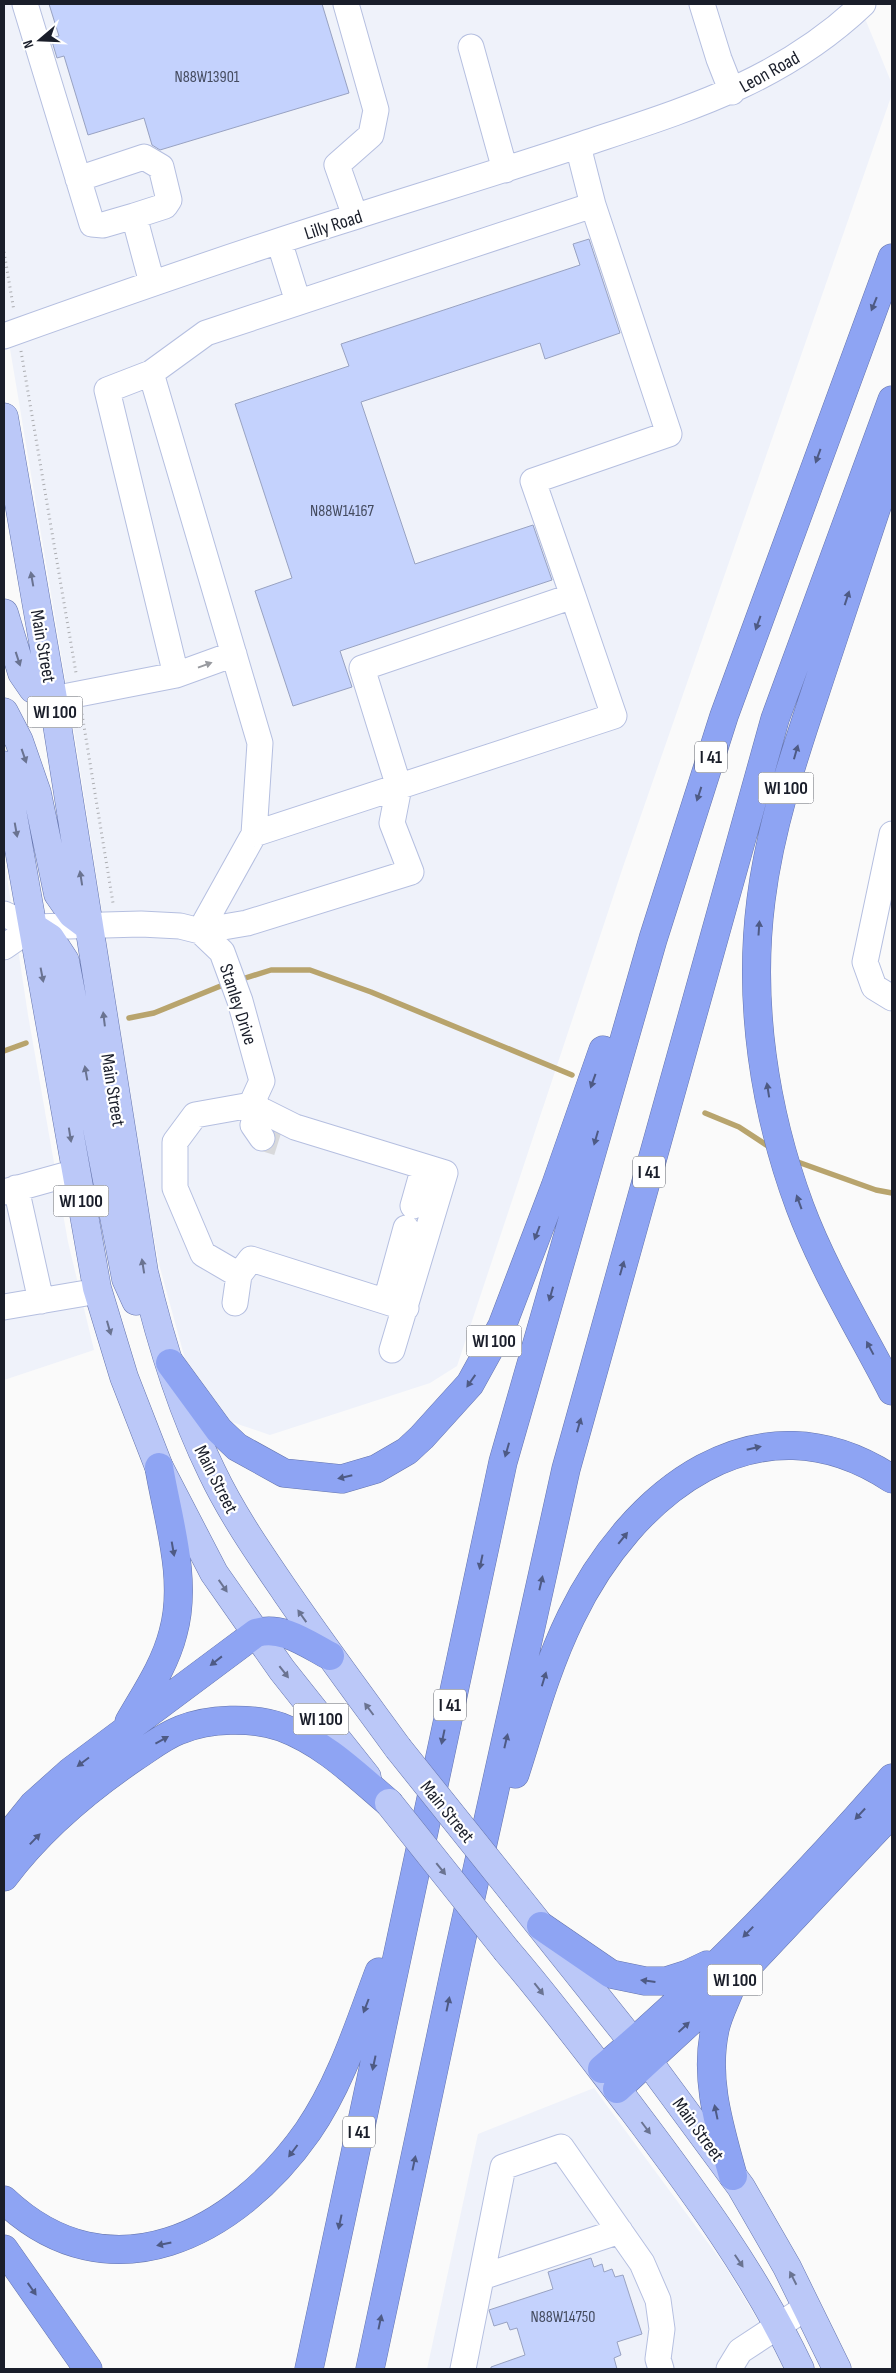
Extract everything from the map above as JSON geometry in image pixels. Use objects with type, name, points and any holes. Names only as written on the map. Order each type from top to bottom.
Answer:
[{"type":"highway","name":"I 41","points":[[309,2369],[503,1462],[653,939],[724,716],[892,258]]},
{"type":"highway","name":"I 41","points":[[370,2369],[457,1960],[566,1469],[772,728],[892,400]]},
{"type":"highway","name":"WI 100","points":[[892,450],[886,482],[796,749],[774,829],[761,900],[757,959],[759,1024],[770,1103],[786,1164],[814,1239],[892,1392]]},
{"type":"highway","name":"WI 100","points":[[170,1363],[219,1430],[237,1447],[284,1473],[342,1479],[376,1468],[406,1451],[422,1438],[470,1384],[502,1326],[555,1187],[607,1040],[653,939]]},
{"type":"highway","points":[[457,1960],[548,1666],[586,1590],[609,1554],[637,1519],[663,1496],[708,1465],[737,1453],[760,1447],[808,1445],[835,1451],[892,1478]]},
{"type":"highway","points":[[123,1734],[162,1665],[176,1620],[178,1578],[158,1467]]},
{"type":"highway","points":[[4,1841],[33,1805],[71,1771],[256,1633],[267,1630],[280,1631],[330,1656]]},
{"type":"highway","points":[[4,1877],[46,1827],[110,1774],[158,1742],[180,1730],[215,1722],[241,1721],[280,1727],[310,1740],[332,1754],[389,1803]]},
{"type":"highway","points":[[641,2052],[726,1956],[800,1880],[892,1778]]},
{"type":"highway","name":"WI 100","points":[[609,2079],[641,2052],[732,1983],[892,1814]]},
{"type":"highway","points":[[4,2200],[24,2220],[52,2236],[93,2247],[130,2249],[175,2241],[198,2231],[242,2204],[287,2159],[309,2130],[337,2080],[409,1896]]},
{"type":"highway","points":[[541,1926],[610,1974],[645,1981],[657,1982],[678,1978],[726,1956]]},
{"type":"highway","points":[[732,1983],[716,2026],[710,2069],[716,2111],[733,2176]]},
{"type":"highway","points":[[4,2249],[88,2369]]},
{"type":"main road","name":"Main Street","points":[[4,417],[53,699],[144,1272],[159,1336],[194,1435],[213,1474],[248,1536],[330,1656],[398,1748],[641,2052],[733,2176],[788,2267],[837,2369]]},
{"type":"main road","points":[[4,613],[22,673],[33,689],[53,699]]},
{"type":"main road","points":[[4,712],[19,742],[37,793],[58,894],[72,914],[88,926]]},
{"type":"main road","name":"WI 100","points":[[4,764],[98,1291],[124,1378],[158,1467],[214,1573],[282,1670],[609,2079]]},
{"type":"main road","points":[[33,927],[50,938],[64,961],[126,1279],[130,1291],[159,1336]]},
{"type":"main road","points":[[609,2079],[679,2170],[761,2294],[779,2324],[800,2369]]},
{"type":"street","points":[[25,4],[78,179],[92,224],[103,225],[134,216],[165,206],[169,200],[161,167],[144,157],[78,179]]},
{"type":"street","points":[[346,4],[376,110],[371,135],[337,165],[355,216]]},
{"type":"street","points":[[702,4],[719,59],[732,92]]},
{"type":"street","name":"Leon Road","points":[[664,117],[732,92],[792,60],[843,23],[863,4]]},
{"type":"street","points":[[471,46],[506,170]]},
{"type":"street","name":"Lilly Road","points":[[4,336],[152,283],[355,216],[506,170],[664,117]]},
{"type":"street","points":[[254,834],[614,716],[533,481],[669,434],[593,205],[578,146]]},
{"type":"street","points":[[176,675],[107,390],[151,372],[206,333],[593,205]]},
{"type":"street","points":[[134,216],[152,283]]},
{"type":"street","points":[[279,241],[298,302]]},
{"type":"street","points":[[151,372],[260,743],[254,834],[200,931]]},
{"type":"street","points":[[4,914],[33,927],[141,924],[180,926],[200,931],[247,922],[412,872],[392,823],[399,786],[362,668],[573,596]]},
{"type":"street","points":[[53,699],[176,675],[234,654]]},
{"type":"street","points":[[892,834],[865,962],[874,987],[892,998]]},
{"type":"street","points":[[4,947],[33,927]]},
{"type":"street","name":"Stanley Drive","points":[[200,931],[222,952],[226,961],[240,1001],[262,1081],[255,1107],[253,1125],[278,1136]]},
{"type":"street","points":[[239,1275],[203,1254],[175,1188],[175,1142],[195,1114],[255,1107],[278,1136],[424,1167],[445,1174],[396,1304]]},
{"type":"street","points":[[392,1350],[396,1304],[410,1217],[424,1167]]},
{"type":"street","points":[[41,1301],[10,1190],[76,1172]]},
{"type":"street","points":[[235,1303],[239,1275],[251,1259],[396,1304]]},
{"type":"street","points":[[4,1308],[98,1291]]},
{"type":"street","points":[[463,2369],[503,2167],[561,2147],[642,2263],[658,2300],[662,2329],[658,2358],[661,2369]]},
{"type":"street","points":[[482,2277],[620,2231]]},
{"type":"street","points":[[730,2369],[740,2351],[807,2307]]},
{"type":"path","points":[[4,252],[14,309]]},
{"type":"path","points":[[22,353],[113,903]]},
{"type":"shaded area","points":[[4,4],[859,4],[892,84],[892,94],[624,864],[457,1366],[430,1383],[270,1435],[223,1419],[192,1378],[159,1264],[146,1197],[75,737],[4,313]]},
{"type":"shaded area","points":[[4,857],[28,1015],[68,1242],[94,1350],[4,1380]]},
{"type":"shaded area","points":[[594,2088],[725,2266],[787,2369],[427,2369],[478,2134]]},
{"type":"building","points":[[49,4],[322,4],[349,93],[160,150],[152,145],[144,118],[88,135],[64,56],[57,58],[51,38],[59,36]]},
{"type":"building","points":[[589,239],[620,333],[545,359],[540,343],[361,402],[415,564],[533,525],[552,580],[340,651],[352,687],[293,706],[255,591],[292,578],[235,404],[349,366],[341,344],[580,265],[573,244]]},
{"type":"building","points":[[591,2258],[594,2267],[602,2264],[604,2272],[612,2269],[615,2277],[623,2275],[642,2334],[617,2342],[621,2355],[614,2358],[617,2369],[491,2369],[491,2367],[525,2355],[517,2328],[510,2330],[507,2322],[494,2326],[489,2310],[553,2289],[548,2272]]},
{"type":"waterway","points":[[239,980],[271,970],[310,970],[371,992],[572,1075]]},
{"type":"waterway","points":[[129,1018],[154,1013],[228,983]]},
{"type":"waterway","points":[[4,1051],[26,1043]]},
{"type":"waterway","points":[[705,1113],[739,1127],[771,1148]]},
{"type":"waterway","points":[[795,1161],[876,1190],[892,1193]]},
{"type":"tunnel","points":[[262,1138],[278,1143]]}]
